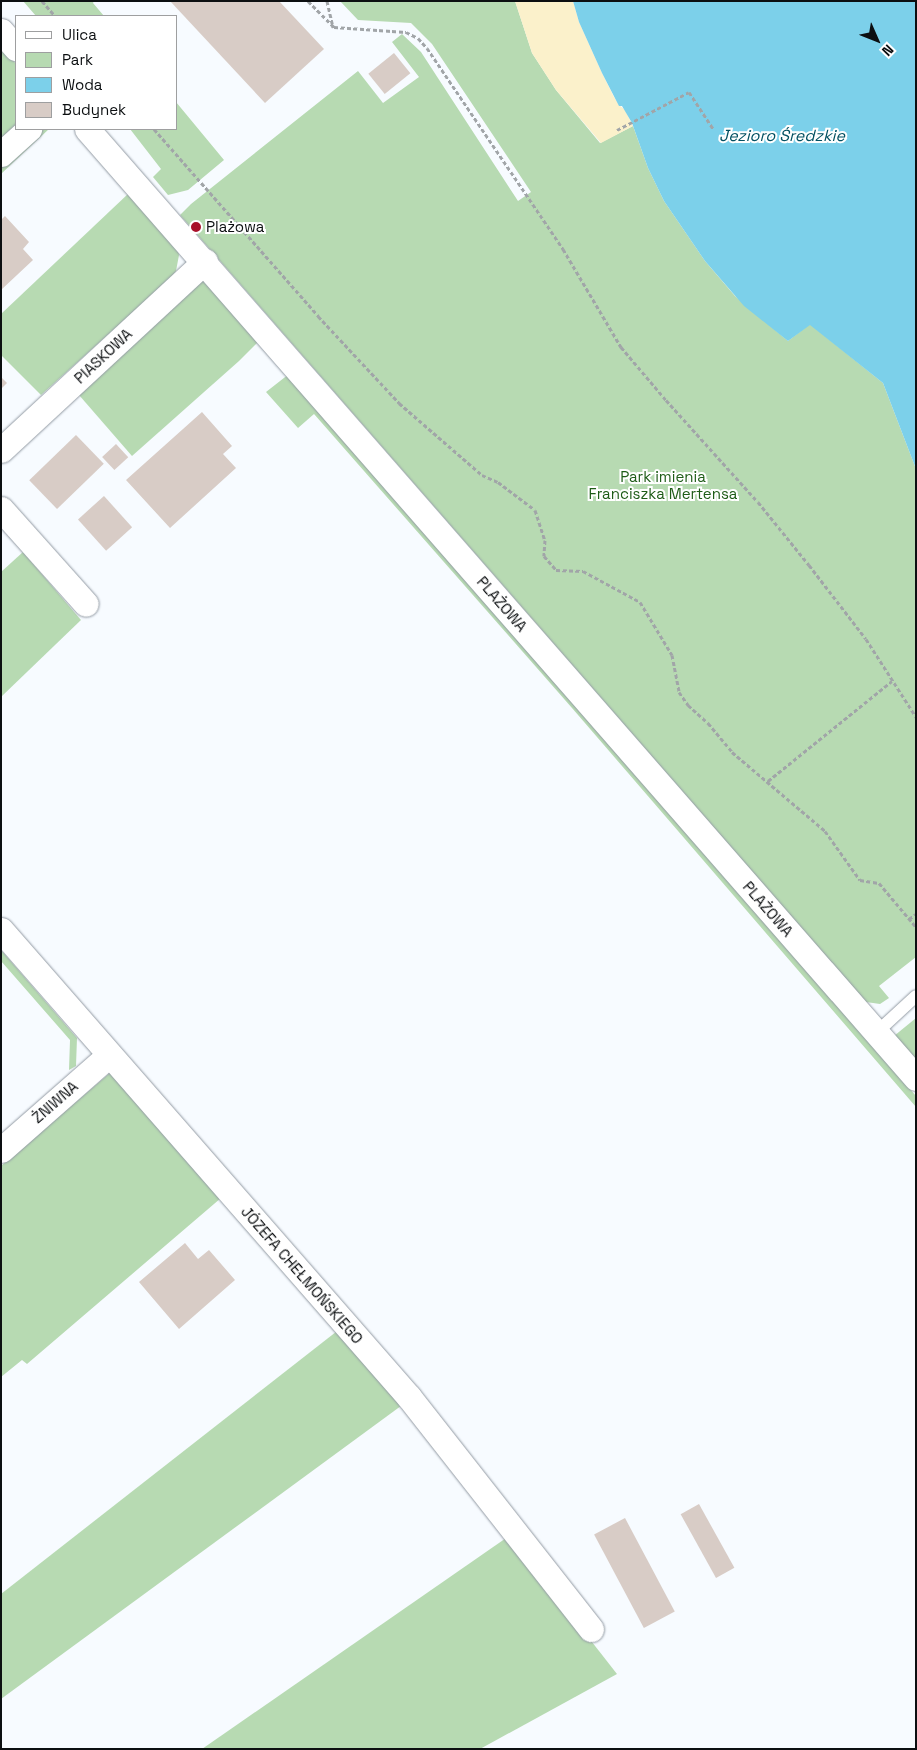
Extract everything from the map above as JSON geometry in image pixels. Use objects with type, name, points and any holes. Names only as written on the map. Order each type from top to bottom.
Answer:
[{"type":"street","points":[[1,31],[15,47]]},
{"type":"street","points":[[1,154],[28,130]]},
{"type":"street","name":"PLAŻOWA","points":[[89,130],[916,1078]]},
{"type":"street","name":"PIASKOWA","points":[[1,450],[205,261]]},
{"type":"street","points":[[1,509],[86,604]]},
{"type":"street","name":"JÓZEFA CHEŁMOŃSKIEGO","points":[[1,930],[410,1397],[591,1629]]},
{"type":"street","name":"ŻNIWNA","points":[[1,1150],[109,1055]]},
{"type":"lane","points":[[876,1033],[916,996]]},
{"type":"path","points":[[42,1],[54,15]]},
{"type":"path","points":[[308,1],[334,27],[406,32],[423,43],[563,249],[622,347],[666,400],[758,502],[809,565],[866,640],[916,717]]},
{"type":"path","points":[[327,1],[334,27]]},
{"type":"path","points":[[618,130],[689,92],[714,130]]},
{"type":"path","points":[[155,130],[318,316],[399,403],[482,475],[498,482],[535,510],[545,540],[544,556],[556,570],[582,571],[640,602],[672,655],[679,692],[688,705],[708,723],[732,752],[768,780],[825,831],[860,880],[878,883],[916,927]]},
{"type":"path","points":[[768,780],[892,681]]},
{"type":"path","points":[[909,919],[916,914]]},
{"type":"green space","points":[[23,1],[94,1],[93,3],[103,15],[35,15]]},
{"type":"green space","name":"Park imienia Franciszka Mertensa","points":[[340,1],[515,1],[532,53],[556,90],[600,143],[633,126],[648,168],[664,201],[705,261],[735,296],[788,341],[810,324],[883,383],[916,469],[916,957],[879,986],[889,998],[880,1004],[866,1002],[180,215],[191,204],[358,71],[383,103],[419,77],[392,42],[402,34],[421,52],[518,201],[531,192],[432,44],[411,23],[358,20]]},
{"type":"green space","points":[[1,46],[15,63],[15,130],[48,130],[1,174]]},
{"type":"green space","points":[[178,104],[224,160],[188,190],[168,195],[153,177],[161,169],[131,130],[178,130]]},
{"type":"green space","points":[[129,193],[177,247],[179,255],[176,271],[172,277],[41,395],[1,355],[1,314]]},
{"type":"green space","points":[[203,277],[259,341],[132,456],[79,395]]},
{"type":"green space","points":[[289,374],[916,1096],[916,1107],[572,708],[314,414],[298,428],[266,392]]},
{"type":"green space","points":[[23,552],[81,620],[1,697],[1,572]]},
{"type":"green space","points":[[1,950],[77,1038],[76,1066],[69,1070],[70,1040],[1,961]]},
{"type":"green space","points":[[916,1018],[916,1060],[894,1036]]},
{"type":"green space","points":[[111,1072],[221,1198],[27,1364],[22,1360],[1,1377],[1,1166]]},
{"type":"green space","points":[[341,1328],[405,1403],[1,1699],[1,1594]]},
{"type":"green space","points":[[509,1536],[617,1674],[480,1749],[202,1749]]},
{"type":"sand","points":[[515,1],[573,1],[579,22],[602,73],[614,97],[625,110],[633,126],[601,143],[556,90],[532,53]]},
{"type":"water","name":"Jezioro Średzkie","points":[[573,1],[916,1],[916,469],[883,383],[810,325],[788,341],[744,306],[705,261],[664,201],[648,168],[632,123],[622,106],[619,106],[602,73],[579,22]]},
{"type":"building","points":[[170,1],[279,1],[324,49],[265,103]]},
{"type":"building","points":[[394,53],[410,73],[385,94],[368,74]]},
{"type":"building","points":[[5,216],[29,242],[23,249],[33,260],[1,290],[1,220]]},
{"type":"building","points":[[1,377],[7,383],[1,389]]},
{"type":"building","points":[[202,412],[232,446],[223,454],[236,468],[170,528],[126,480]]},
{"type":"building","points":[[76,435],[104,464],[57,509],[29,480]]},
{"type":"building","points":[[116,444],[128,457],[114,470],[102,457]]},
{"type":"building","points":[[104,496],[132,527],[106,551],[78,519]]},
{"type":"building","points":[[185,1243],[198,1259],[209,1250],[235,1280],[179,1329],[139,1282]]},
{"type":"building","points":[[699,1504],[734,1568],[716,1578],[681,1514]]},
{"type":"building","points":[[625,1518],[675,1612],[644,1628],[594,1534]]},
{"type":"place","name":"Plażowa","points":[[196,227]]}]
